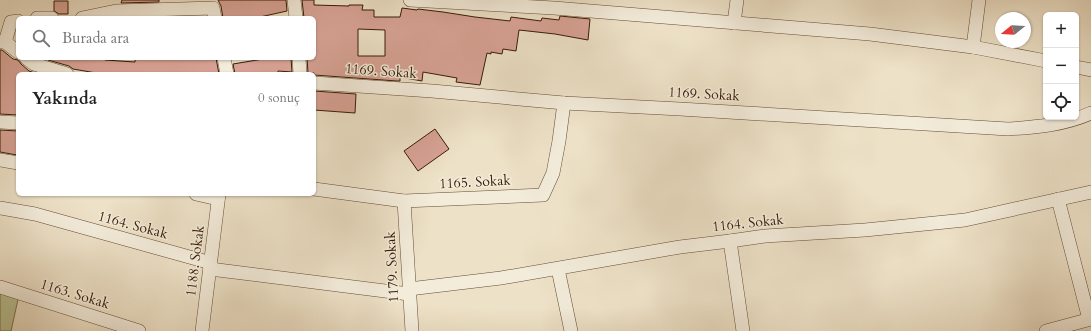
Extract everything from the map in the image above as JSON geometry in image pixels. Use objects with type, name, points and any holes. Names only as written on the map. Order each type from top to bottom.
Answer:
[{"type":"street","points":[[294,0],[296,16]]},
{"type":"street","points":[[410,0],[554,4],[734,23],[870,34],[973,47],[1043,60]]},
{"type":"street","points":[[734,23],[737,0]]},
{"type":"street","points":[[973,47],[979,0]]},
{"type":"street","points":[[92,16],[116,11],[124,5],[214,13]]},
{"type":"street","points":[[16,21],[11,22],[2,42],[16,51]]},
{"type":"street","points":[[29,60],[34,64],[60,72]]},
{"type":"street","points":[[224,60],[227,72]]},
{"type":"street","points":[[299,60],[300,72]]},
{"type":"street","points":[[1079,68],[1091,70]]},
{"type":"street","name":"1169. Sokak","points":[[316,83],[432,91],[564,103],[1008,129],[1042,127],[1079,118],[1091,113]]},
{"type":"street","name":"1165. Sokak","points":[[316,190],[404,202],[543,195],[553,173],[564,103]]},
{"type":"street","points":[[0,122],[16,123]]},
{"type":"street","points":[[0,160],[16,163]]},
{"type":"street","name":"1164. Sokak","points":[[0,208],[35,214],[211,266],[409,291],[558,269],[680,247],[765,236],[865,230],[965,220],[1091,192]]},
{"type":"street","name":"1188. Sokak","points":[[202,331],[219,196]]},
{"type":"street","points":[[1046,331],[1090,319],[1058,199]]},
{"type":"street","name":"1179. Sokak","points":[[404,202],[412,331]]},
{"type":"street","points":[[730,241],[743,331]]},
{"type":"street","points":[[558,269],[571,331]]},
{"type":"street","name":"1163. Sokak","points":[[0,287],[140,331]]},
{"type":"green space","points":[[0,291],[19,295],[11,331],[0,331]]},
{"type":"building","points":[[122,0],[159,0],[159,2],[121,3]]},
{"type":"building","points":[[218,0],[286,0],[287,11],[264,16],[223,16],[221,6]]},
{"type":"building","points":[[302,0],[314,0],[314,5],[363,5],[362,10],[374,10],[374,17],[400,17],[402,8],[510,21],[511,17],[541,21],[542,18],[559,20],[560,16],[590,19],[588,40],[555,34],[519,30],[516,51],[503,49],[502,54],[491,52],[491,54],[487,53],[480,85],[456,82],[457,78],[423,72],[422,81],[400,77],[400,81],[397,81],[316,75],[316,72],[308,72],[307,60],[316,60],[316,16],[304,16]],"holes":[[[358,29],[385,30],[385,56],[358,56]]]},
{"type":"building","points":[[54,1],[68,1],[68,14],[59,14],[54,11]]},
{"type":"building","points":[[0,50],[2,50],[13,59],[18,60],[32,72],[16,72],[16,115],[0,114]]},
{"type":"building","points":[[48,60],[105,60],[135,62],[135,60],[216,60],[219,72],[90,72],[73,69],[69,66]]},
{"type":"building","points":[[257,60],[291,60],[292,72],[235,72],[233,64]]},
{"type":"building","points":[[316,91],[356,94],[355,113],[316,110]]},
{"type":"building","points":[[435,129],[449,149],[418,171],[404,151]]},
{"type":"building","points":[[0,130],[16,131],[16,155],[0,152]]}]
